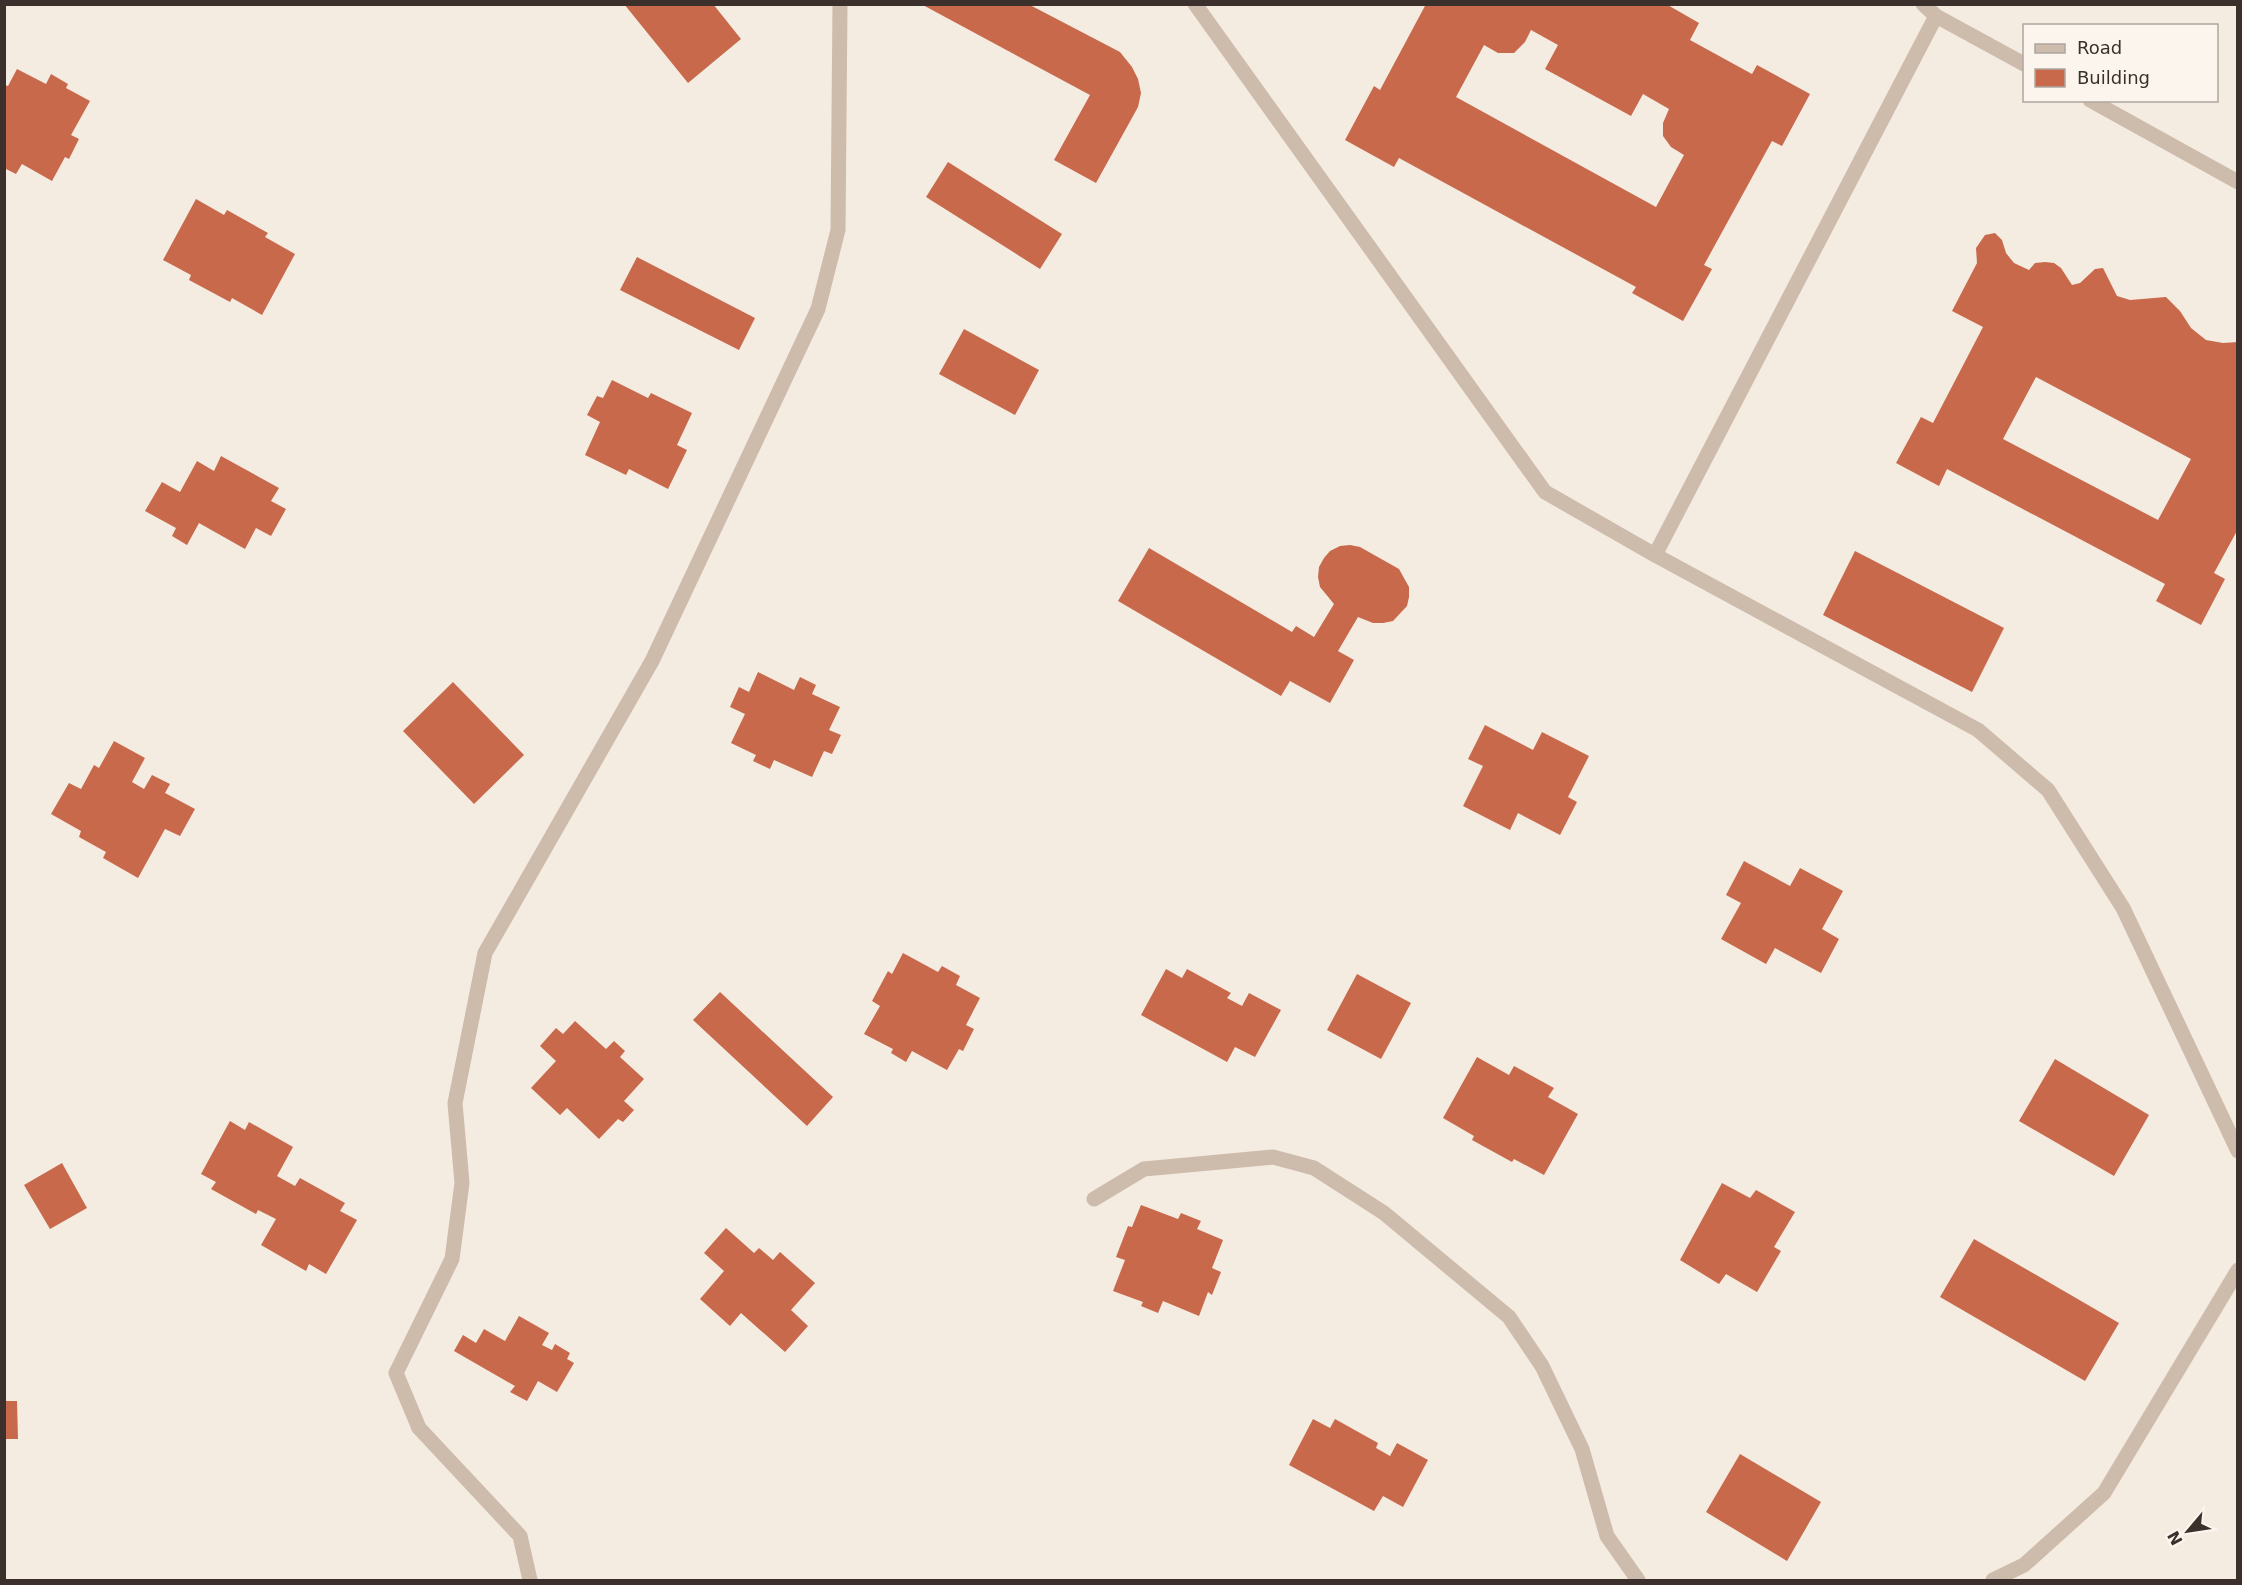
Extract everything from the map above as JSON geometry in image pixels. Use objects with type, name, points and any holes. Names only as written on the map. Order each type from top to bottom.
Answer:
[{"type":"street","points":[[530,1581],[520,1536],[419,1428],[396,1373],[452,1259],[462,1183],[455,1103],[485,953],[652,661],[818,309],[838,230],[840,4]]},
{"type":"street","points":[[1195,4],[1545,492],[1655,555],[1978,730],[2048,790],[2123,908],[2238,1151]]},
{"type":"street","points":[[1923,4],[1936,16],[2023,63]]},
{"type":"street","points":[[1655,555],[1936,16]]},
{"type":"street","points":[[2094,102],[2238,182]]},
{"type":"street","points":[[1094,1198],[1144,1169],[1273,1157],[1314,1168],[1384,1213],[1509,1317],[1542,1366],[1582,1449],[1607,1536],[1638,1581]]},
{"type":"street","points":[[1993,1581],[2024,1565],[2104,1493],[2238,1270]]},
{"type":"building","points":[[624,4],[713,4],[741,39],[688,83]]},
{"type":"building","points":[[921,4],[1028,4],[1120,52],[1132,67],[1141,93],[1138,107],[1096,183],[1054,160],[1090,95]]},
{"type":"building","points":[[1426,4],[1666,4],[1699,23],[1690,40],[1752,74],[1757,65],[1810,94],[1782,146],[1772,141],[1704,265],[1712,269],[1683,321],[1632,293],[1636,287],[1399,158],[1394,167],[1345,140],[1374,86],[1380,90]],"holes":[[[1531,30],[1558,45],[1545,69],[1631,116],[1643,94],[1669,109],[1663,123],[1663,136],[1671,147],[1684,155],[1656,207],[1456,97],[1484,45],[1498,53],[1514,53],[1525,42]]]},
{"type":"building","points":[[17,69],[46,84],[51,74],[68,84],[66,88],[90,101],[71,135],[79,139],[69,159],[65,157],[52,181],[22,164],[16,174],[4,168],[4,85],[8,86]]},
{"type":"building","points":[[948,162],[1062,234],[1040,269],[926,197]]},
{"type":"building","points":[[196,199],[224,215],[227,210],[268,233],[265,237],[295,254],[262,315],[232,298],[230,302],[189,280],[191,275],[163,260]]},
{"type":"building","points":[[1995,233],[2002,240],[2006,253],[2014,263],[2029,270],[2035,263],[2054,263],[2061,268],[2072,285],[2080,283],[2095,269],[2103,268],[2117,296],[2130,300],[2166,297],[2180,311],[2191,328],[2206,340],[2223,343],[2238,342],[2238,529],[2214,573],[2225,579],[2201,625],[2156,601],[2165,584],[1947,469],[1939,486],[1896,463],[1921,417],[1933,423],[1983,327],[1952,311],[1977,263],[1976,248],[1985,235]],"holes":[[[2036,377],[2191,459],[2158,520],[2003,439]]]},
{"type":"building","points":[[637,257],[755,318],[739,350],[620,290]]},
{"type":"building","points":[[964,329],[1039,370],[1015,415],[939,374]]},
{"type":"building","points":[[612,380],[648,398],[651,393],[692,413],[677,445],[687,450],[668,489],[629,469],[626,475],[585,455],[600,422],[587,415],[597,396],[603,398]]},
{"type":"building","points":[[221,456],[279,488],[271,501],[286,509],[271,536],[256,528],[245,549],[199,523],[187,545],[172,536],[176,528],[145,511],[162,482],[180,492],[197,461],[214,471]]},
{"type":"building","points":[[1340,546],[1360,547],[1399,569],[1409,587],[1409,597],[1407,606],[1393,621],[1373,623],[1358,617],[1338,651],[1354,660],[1330,703],[1290,681],[1281,696],[1118,601],[1149,548],[1292,632],[1296,626],[1314,637],[1334,604],[1320,587],[1319,567],[1330,551]]},
{"type":"building","points":[[1855,551],[2004,628],[1972,692],[1823,615]]},
{"type":"building","points":[[758,672],[794,690],[800,677],[816,685],[812,694],[840,707],[829,730],[841,735],[832,754],[824,751],[812,777],[774,760],[770,769],[753,761],[756,755],[731,743],[745,714],[730,707],[739,687],[749,692]]},
{"type":"building","points":[[453,682],[524,755],[474,804],[403,731]]},
{"type":"building","points":[[1485,725],[1533,750],[1542,732],[1589,756],[1568,797],[1577,802],[1560,835],[1518,813],[1510,830],[1463,806],[1483,766],[1468,759]]},
{"type":"building","points":[[114,741],[145,758],[132,782],[144,789],[152,775],[170,784],[165,793],[195,809],[180,836],[165,829],[138,878],[103,858],[106,852],[79,837],[81,831],[51,814],[69,783],[81,789],[94,765],[99,768]]},
{"type":"building","points":[[1744,861],[1790,886],[1800,868],[1843,891],[1822,929],[1839,939],[1821,973],[1775,948],[1766,964],[1721,939],[1741,903],[1726,895]]},
{"type":"building","points":[[903,953],[938,972],[942,966],[960,976],[956,985],[980,998],[966,1025],[974,1029],[963,1051],[959,1049],[947,1070],[912,1051],[906,1062],[891,1053],[893,1049],[864,1034],[880,1006],[872,1001],[888,971],[892,974]]},
{"type":"building","points":[[1166,969],[1182,978],[1187,969],[1231,993],[1227,998],[1242,1006],[1249,993],[1281,1010],[1255,1057],[1235,1047],[1227,1062],[1141,1015]]},
{"type":"building","points":[[1357,974],[1411,1003],[1381,1059],[1327,1030]]},
{"type":"building","points":[[720,992],[833,1097],[807,1126],[693,1020]]},
{"type":"building","points":[[575,1021],[606,1049],[614,1041],[625,1051],[620,1057],[644,1079],[624,1101],[634,1110],[623,1122],[618,1119],[599,1139],[567,1108],[560,1115],[531,1088],[556,1061],[540,1046],[556,1028],[563,1034]]},
{"type":"building","points":[[1477,1057],[1509,1075],[1514,1066],[1554,1088],[1548,1097],[1578,1114],[1544,1175],[1514,1159],[1512,1162],[1472,1140],[1474,1136],[1443,1118]]},
{"type":"building","points":[[2055,1059],[2149,1115],[2114,1176],[2019,1121]]},
{"type":"building","points":[[230,1121],[245,1130],[249,1122],[293,1147],[277,1176],[295,1186],[300,1178],[345,1203],[340,1211],[357,1220],[326,1274],[309,1264],[306,1271],[261,1245],[276,1219],[258,1210],[256,1214],[211,1189],[216,1182],[201,1174]]},
{"type":"building","points":[[62,1163],[87,1208],[50,1229],[24,1185]]},
{"type":"building","points":[[1722,1183],[1750,1198],[1756,1190],[1795,1212],[1774,1247],[1781,1251],[1757,1292],[1726,1274],[1719,1284],[1680,1260]]},
{"type":"building","points":[[1141,1205],[1178,1219],[1181,1213],[1201,1221],[1197,1229],[1223,1240],[1212,1268],[1221,1272],[1212,1295],[1208,1292],[1199,1316],[1163,1301],[1158,1313],[1141,1306],[1143,1302],[1113,1291],[1125,1260],[1116,1257],[1128,1226],[1132,1227]]},
{"type":"building","points":[[726,1228],[754,1253],[759,1248],[773,1260],[780,1252],[815,1283],[791,1310],[808,1326],[785,1352],[741,1313],[730,1326],[700,1299],[724,1271],[704,1253]]},
{"type":"building","points":[[1974,1239],[2119,1323],[2085,1381],[1940,1297]]},
{"type":"building","points":[[519,1316],[549,1333],[542,1345],[552,1350],[555,1344],[570,1353],[567,1359],[574,1363],[557,1392],[538,1381],[527,1401],[510,1392],[515,1386],[454,1351],[463,1335],[476,1343],[484,1329],[505,1341]]},
{"type":"building","points":[[4,1401],[17,1401],[18,1439],[4,1439]]},
{"type":"building","points":[[1313,1419],[1330,1428],[1335,1419],[1378,1443],[1376,1448],[1390,1456],[1397,1443],[1428,1460],[1403,1507],[1383,1496],[1374,1511],[1289,1465]]},
{"type":"building","points":[[1740,1454],[1821,1502],[1787,1561],[1706,1512]]}]
